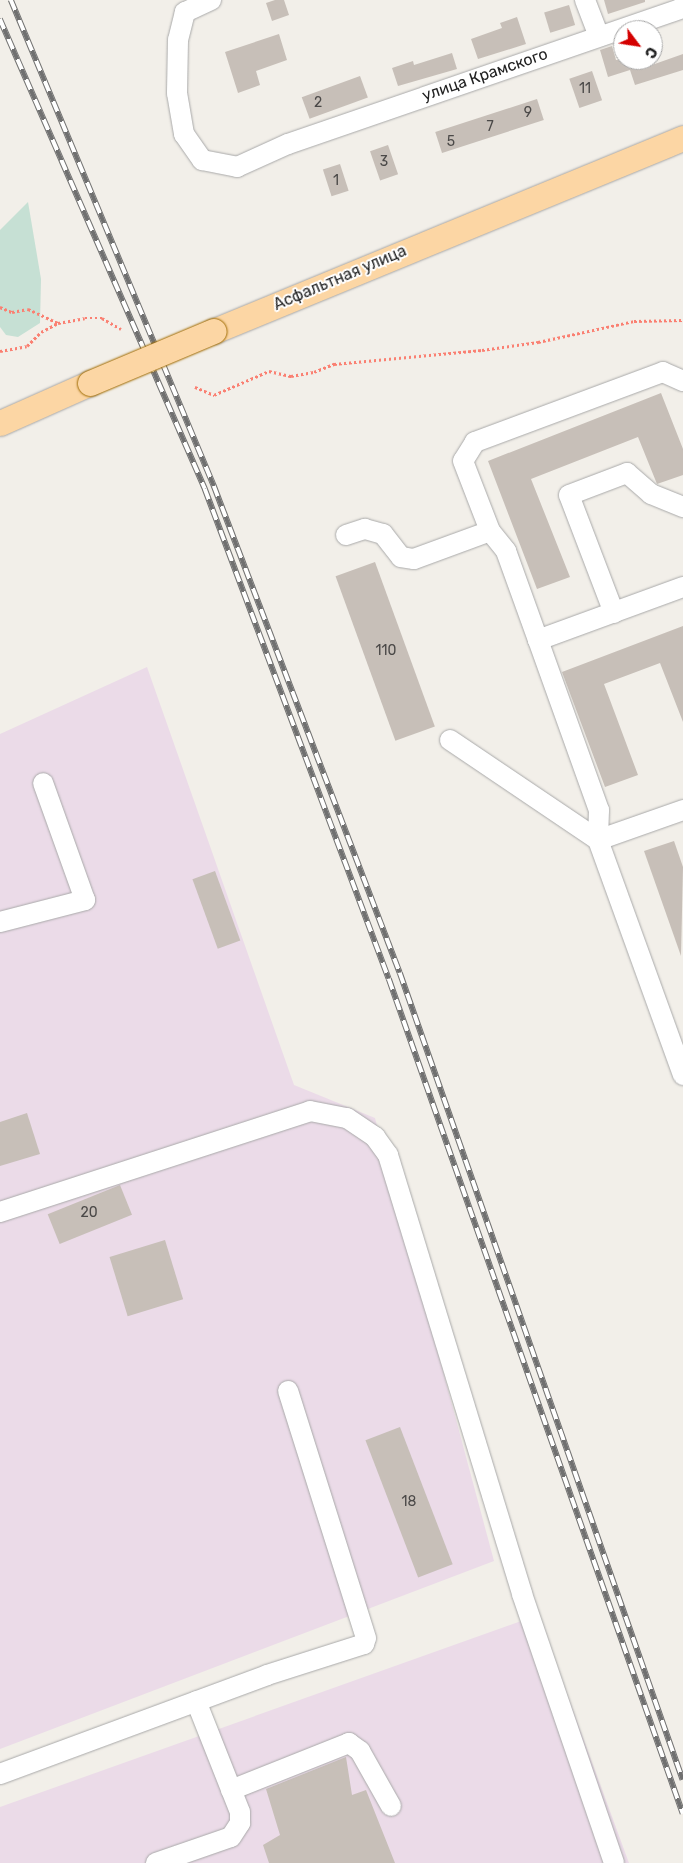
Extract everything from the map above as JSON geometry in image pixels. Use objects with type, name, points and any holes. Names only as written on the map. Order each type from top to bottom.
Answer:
[{"type":"main road","name":"Асфальтная улица","points":[[0,423],[214,331],[683,138]]},
{"type":"street","name":"улица Крамского","points":[[209,0],[185,12],[178,40],[177,93],[184,134],[202,160],[236,167],[288,144],[683,8]]},
{"type":"street","points":[[585,0],[599,36]]},
{"type":"street","points":[[683,381],[663,372],[475,442],[463,461],[490,531],[506,551],[599,810],[598,840],[676,1033],[683,1075]]},
{"type":"street","points":[[614,613],[569,495],[627,473],[651,494],[683,507]]},
{"type":"street","points":[[346,536],[365,529],[384,534],[401,557],[414,559],[490,531]]},
{"type":"street","points":[[538,640],[683,587]]},
{"type":"street","points":[[450,740],[598,840]]},
{"type":"street","points":[[0,922],[85,900],[43,783]]},
{"type":"street","points":[[598,840],[683,810]]},
{"type":"street","points":[[0,1212],[310,1111],[347,1118],[375,1137],[388,1155],[522,1594],[614,1863]]},
{"type":"street","points":[[0,1774],[196,1701],[364,1644],[366,1638],[288,1391]]},
{"type":"street","points":[[156,1863],[231,1837],[240,1823],[240,1812],[196,1701]]},
{"type":"street","points":[[231,1790],[349,1743],[360,1752],[391,1806]]},
{"type":"path","points":[[0,307],[12,312],[28,309],[58,323]]},
{"type":"path","points":[[0,351],[27,346],[42,332],[58,323],[102,318],[121,329]]},
{"type":"path","points":[[196,387],[214,395],[269,371],[291,376],[314,372],[334,364],[482,350],[538,342],[634,321],[683,320]]},
{"type":"shaded area","points":[[147,667],[294,1085],[375,1118],[494,1561],[0,1749],[0,734]]},
{"type":"shaded area","points":[[538,1615],[629,1863],[0,1863],[0,1807]]},
{"type":"green space","points":[[28,202],[41,279],[40,323],[18,337],[6,335],[0,327],[0,230]]},
{"type":"building","points":[[284,0],[289,15],[272,21],[266,3]]},
{"type":"building","points":[[604,0],[645,0],[645,2],[608,14]]},
{"type":"building","points":[[569,5],[575,25],[550,33],[544,13]]},
{"type":"building","points":[[517,17],[526,44],[478,59],[471,39],[502,28],[500,23]]},
{"type":"building","points":[[279,34],[287,60],[256,71],[260,85],[238,93],[225,52]]},
{"type":"building","points":[[612,46],[613,70],[630,70],[608,77],[600,50]]},
{"type":"building","points":[[452,53],[457,69],[398,86],[392,68],[413,61],[414,65]]},
{"type":"building","points":[[683,54],[683,70],[635,85],[630,70],[663,70],[663,61]]},
{"type":"building","points":[[592,71],[602,100],[579,108],[569,79]]},
{"type":"building","points":[[360,76],[368,98],[310,119],[302,97]]},
{"type":"building","points":[[537,99],[544,120],[442,153],[435,132]]},
{"type":"building","points":[[388,145],[398,174],[380,180],[370,151]]},
{"type":"building","points":[[340,164],[349,191],[332,196],[323,170]]},
{"type":"building","points":[[661,393],[683,449],[683,475],[657,484],[638,437],[531,479],[570,577],[537,589],[488,461]]},
{"type":"building","points":[[375,562],[435,726],[395,741],[336,576]]},
{"type":"building","points":[[683,626],[683,722],[660,663],[604,684],[638,775],[605,787],[562,672]]},
{"type":"building","points":[[674,841],[683,867],[681,956],[644,851]]},
{"type":"building","points":[[215,871],[240,941],[218,949],[192,879]]},
{"type":"building","points":[[27,1113],[40,1154],[0,1166],[0,1122]]},
{"type":"building","points":[[120,1185],[132,1215],[60,1244],[48,1214]]},
{"type":"building","points":[[165,1240],[183,1299],[128,1316],[110,1257]]},
{"type":"building","points":[[400,1427],[453,1564],[418,1577],[365,1440]]},
{"type":"building","points":[[346,1757],[352,1795],[366,1790],[395,1863],[269,1863],[263,1845],[280,1835],[266,1789]]},
{"type":"railway","points":[[11,0],[214,486],[400,973],[683,1780]]},
{"type":"railway","points":[[0,19],[205,489],[389,979],[683,1814]]}]
